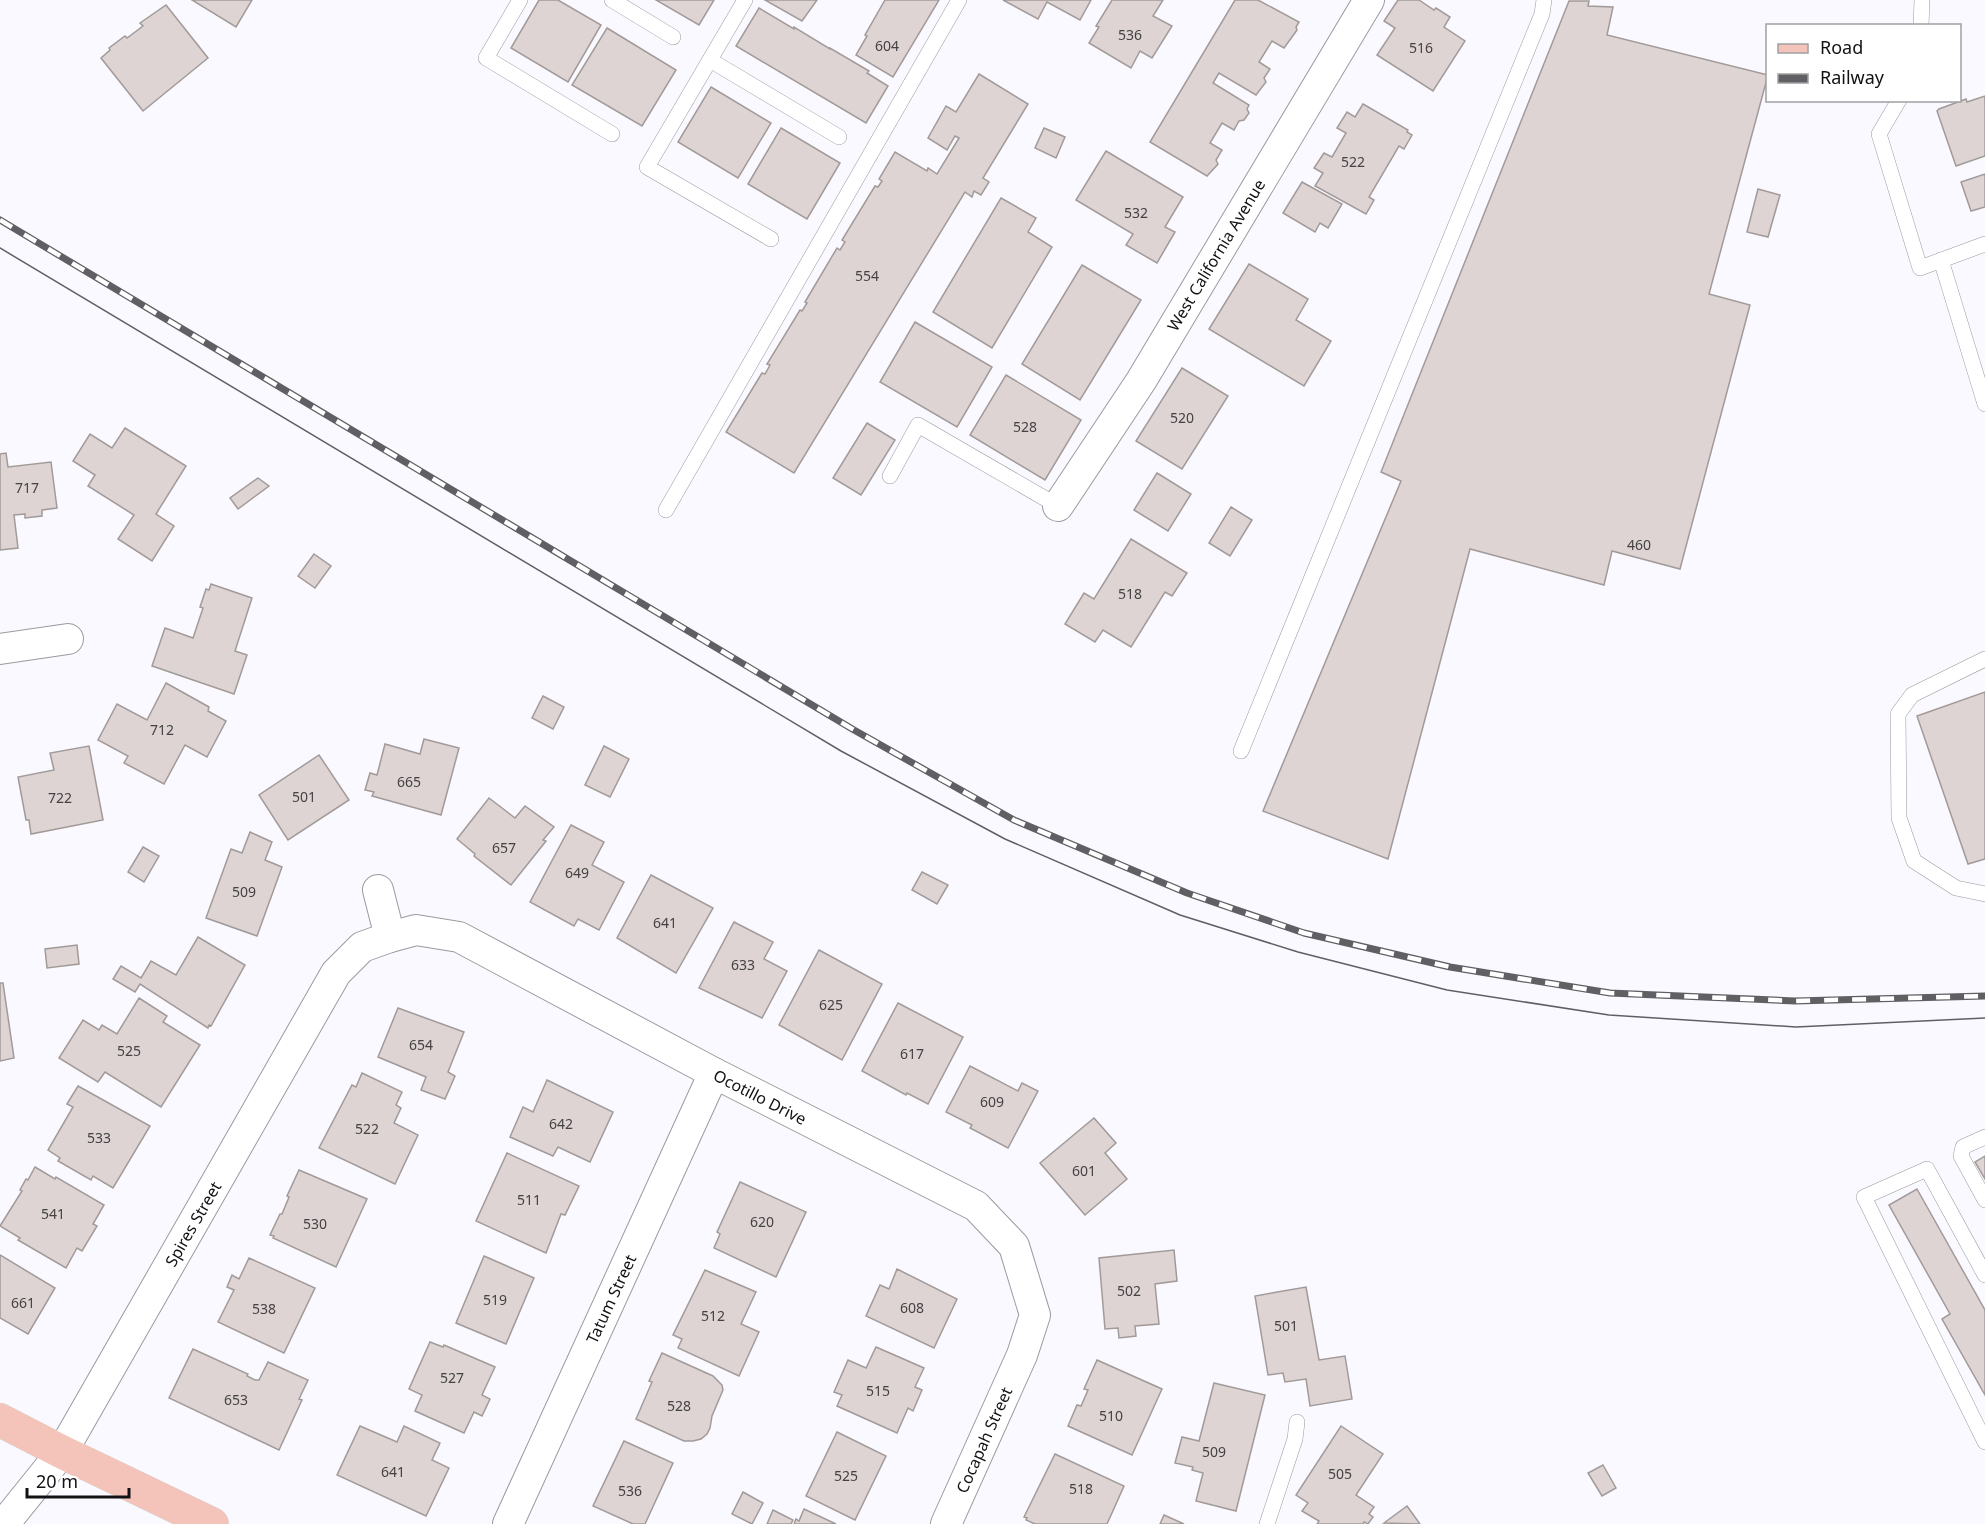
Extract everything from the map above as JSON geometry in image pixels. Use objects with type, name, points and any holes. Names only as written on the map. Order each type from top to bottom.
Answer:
[{"type":"main road","points":[[0,1420],[212,1524]]},
{"type":"street","name":"West California Avenue","points":[[1058,506],[1141,381],[1369,0]]},
{"type":"street","points":[[0,649],[68,639]]},
{"type":"street","points":[[378,890],[390,938]]},
{"type":"street","name":"Ocotillo Drive","points":[[390,938],[416,930],[459,937],[714,1073],[976,1206],[1014,1246],[1035,1315],[1022,1355]]},
{"type":"street","name":"Spires Street","points":[[4,1524],[62,1452],[336,974],[362,948],[390,938]]},
{"type":"street","name":"Tatum Street","points":[[508,1524],[714,1073]]},
{"type":"street","name":"Cocapah Street","points":[[946,1524],[1022,1355]]},
{"type":"lane","points":[[520,0],[486,58],[612,134]]},
{"type":"lane","points":[[612,0],[673,37]]},
{"type":"lane","points":[[745,0],[647,167],[771,239]]},
{"type":"lane","points":[[666,510],[959,0]]},
{"type":"lane","points":[[1241,751],[1542,14],[1544,0]]},
{"type":"lane","points":[[1921,24],[1922,0]]},
{"type":"lane","points":[[710,60],[840,137]]},
{"type":"lane","points":[[1898,102],[1879,134],[1920,268],[1985,244]]},
{"type":"lane","points":[[1941,261],[1985,404]]},
{"type":"lane","points":[[890,476],[918,425],[1058,506]]},
{"type":"lane","points":[[1985,659],[1912,695],[1898,714],[1898,726],[1899,818],[1914,861],[1956,888],[1985,894]]},
{"type":"lane","points":[[1985,1137],[1964,1147],[1961,1156],[1985,1200]]},
{"type":"lane","points":[[1985,1275],[1927,1169],[1864,1197],[1985,1442]]},
{"type":"lane","points":[[1267,1524],[1295,1439],[1297,1422]]},
{"type":"building","points":[[192,0],[252,0],[236,27]]},
{"type":"building","points":[[539,0],[558,0],[601,25],[568,82],[511,48]]},
{"type":"building","points":[[656,0],[714,0],[699,25]]},
{"type":"building","points":[[765,0],[817,0],[802,21]]},
{"type":"building","points":[[885,0],[939,0],[893,77],[856,55]]},
{"type":"building","points":[[1003,0],[1091,0],[1080,20],[1047,2],[1038,19]]},
{"type":"building","points":[[1112,0],[1163,0],[1153,16],[1172,26],[1152,58],[1140,51],[1131,68],[1089,43],[1099,27],[1096,26]]},
{"type":"building","points":[[1235,0],[1258,0],[1299,22],[1297,30],[1284,48],[1272,41],[1259,62],[1270,69],[1264,78],[1266,82],[1256,95],[1219,73],[1213,83],[1249,105],[1247,109],[1249,113],[1244,120],[1239,121],[1234,130],[1222,123],[1210,143],[1222,150],[1216,160],[1218,164],[1207,176],[1150,142]]},
{"type":"building","points":[[1398,0],[1419,0],[1434,10],[1436,8],[1450,17],[1444,27],[1465,41],[1433,91],[1377,55],[1395,28],[1384,21]]},
{"type":"building","points":[[1569,1],[1589,1],[1588,6],[1613,7],[1607,35],[1766,75],[1766,82],[1709,294],[1750,305],[1680,569],[1612,551],[1604,585],[1470,549],[1388,859],[1263,811],[1401,481],[1381,472]]},
{"type":"building","points":[[166,5],[208,58],[143,111],[101,58],[110,50],[109,48],[143,26],[140,23]]},
{"type":"building","points":[[759,8],[869,71],[867,73],[888,86],[866,123],[736,46]]},
{"type":"building","points":[[607,28],[676,70],[642,126],[572,85]]},
{"type":"building","points":[[979,74],[1028,104],[983,178],[989,182],[981,195],[974,191],[972,197],[965,192],[794,473],[726,432],[762,373],[765,374],[770,365],[767,364],[800,310],[802,311],[807,303],[805,302],[837,248],[840,250],[845,242],[842,240],[875,186],[878,187],[882,181],[879,179],[895,152],[927,171],[928,168],[937,174],[959,138],[955,136],[947,150],[928,138],[946,106],[956,112]]},
{"type":"building","points":[[711,87],[771,123],[738,178],[678,142]]},
{"type":"building","points":[[1985,96],[1985,156],[1956,166],[1937,111],[1966,99],[1967,102]]},
{"type":"building","points":[[1363,104],[1408,130],[1407,132],[1412,135],[1404,149],[1399,146],[1369,197],[1374,200],[1366,214],[1315,186],[1323,173],[1314,168],[1324,153],[1332,157],[1346,133],[1337,128],[1347,112],[1355,117]]},
{"type":"building","points":[[781,128],[840,163],[807,219],[748,184]]},
{"type":"building","points":[[1044,128],[1065,137],[1056,158],[1035,148]]},
{"type":"building","points":[[1106,151],[1183,197],[1165,227],[1175,232],[1157,263],[1126,245],[1133,234],[1076,200]]},
{"type":"building","points":[[1985,174],[1985,207],[1971,211],[1961,182]]},
{"type":"building","points":[[1302,182],[1342,204],[1328,228],[1320,223],[1315,232],[1283,213]]},
{"type":"building","points":[[1758,189],[1780,195],[1768,237],[1747,232]]},
{"type":"building","points":[[1001,198],[1036,218],[1028,232],[1052,247],[992,348],[933,312]]},
{"type":"building","points":[[1249,264],[1308,299],[1296,320],[1331,341],[1304,386],[1209,329]]},
{"type":"building","points":[[1082,265],[1141,300],[1080,400],[1022,364]]},
{"type":"building","points":[[915,322],[992,367],[957,427],[880,382]]},
{"type":"building","points":[[1182,368],[1228,396],[1182,469],[1136,441]]},
{"type":"building","points":[[1006,375],[1081,420],[1045,480],[970,435]]},
{"type":"building","points":[[867,423],[895,440],[861,495],[833,478]]},
{"type":"building","points":[[125,428],[186,466],[156,514],[174,526],[152,561],[118,539],[134,515],[88,486],[95,475],[73,461],[90,434],[112,448]]},
{"type":"building","points":[[6,453],[8,467],[51,462],[57,508],[42,510],[42,516],[25,518],[25,514],[14,515],[18,548],[0,550],[0,454]]},
{"type":"building","points":[[1157,473],[1191,494],[1168,531],[1134,510]]},
{"type":"building","points":[[258,478],[269,486],[238,509],[230,498]]},
{"type":"building","points":[[1231,507],[1252,520],[1230,556],[1209,543]]},
{"type":"building","points":[[1131,539],[1187,573],[1172,596],[1165,592],[1131,647],[1103,630],[1095,642],[1065,624],[1084,593],[1094,599]]},
{"type":"building","points":[[314,554],[331,566],[315,588],[298,576]]},
{"type":"building","points":[[211,584],[252,598],[235,651],[247,655],[234,694],[152,666],[165,628],[193,638],[203,608],[200,607],[206,589],[209,590]]},
{"type":"building","points":[[166,683],[209,707],[208,711],[226,721],[207,757],[185,745],[164,784],[124,763],[128,756],[98,740],[117,704],[147,720]]},
{"type":"building","points":[[1985,692],[1985,859],[1968,864],[1917,716]]},
{"type":"building","points":[[543,696],[564,707],[553,729],[532,718]]},
{"type":"building","points":[[424,739],[459,748],[441,815],[372,796],[374,792],[365,790],[370,773],[377,775],[385,744],[420,754]]},
{"type":"building","points":[[89,746],[103,820],[31,834],[18,777],[54,770],[50,753]]},
{"type":"building","points":[[604,746],[629,759],[610,797],[585,785]]},
{"type":"building","points":[[319,755],[349,800],[288,840],[259,795]]},
{"type":"building","points":[[489,798],[515,818],[525,806],[554,827],[543,840],[546,841],[511,885],[474,856],[475,854],[457,839]]},
{"type":"building","points":[[571,825],[604,842],[592,865],[624,882],[599,930],[578,919],[574,926],[530,902]]},
{"type":"building","points":[[250,832],[272,842],[265,860],[282,867],[257,936],[206,918],[231,849],[242,853]]},
{"type":"building","points":[[143,847],[159,856],[144,882],[128,872]]},
{"type":"building","points":[[922,872],[948,885],[937,904],[912,890]]},
{"type":"building","points":[[651,875],[713,908],[676,973],[617,938]]},
{"type":"building","points":[[734,922],[773,942],[764,959],[787,971],[762,1018],[699,988]]},
{"type":"building","points":[[198,937],[245,965],[208,1028],[140,984],[135,992],[113,979],[121,966],[141,978],[151,961],[176,975]]},
{"type":"building","points":[[77,945],[79,964],[47,968],[45,949]]},
{"type":"building","points":[[819,950],[882,984],[842,1060],[779,1025]]},
{"type":"building","points":[[0,983],[3,983],[14,1058],[0,1061]]},
{"type":"building","points":[[139,998],[167,1016],[163,1022],[200,1045],[161,1107],[105,1072],[98,1082],[59,1058],[83,1020],[99,1030],[102,1025],[117,1034]]},
{"type":"building","points":[[898,1003],[963,1037],[928,1104],[862,1071]]},
{"type":"building","points":[[398,1008],[464,1032],[448,1072],[455,1076],[445,1099],[421,1090],[426,1077],[378,1057]]},
{"type":"building","points":[[970,1066],[1018,1091],[1022,1083],[1038,1091],[1008,1148],[970,1128],[972,1125],[946,1112]]},
{"type":"building","points":[[362,1073],[402,1092],[396,1105],[401,1108],[394,1123],[418,1135],[395,1184],[319,1148],[352,1085],[356,1087]]},
{"type":"building","points":[[547,1080],[613,1112],[590,1162],[558,1147],[553,1156],[510,1137],[523,1107],[533,1112]]},
{"type":"building","points":[[78,1086],[150,1126],[113,1188],[93,1176],[91,1180],[58,1161],[60,1158],[48,1150],[73,1107],[67,1104]]},
{"type":"building","points":[[1094,1118],[1116,1143],[1105,1153],[1127,1179],[1085,1215],[1040,1163]]},
{"type":"building","points":[[507,1153],[579,1186],[565,1215],[561,1214],[546,1253],[476,1221]]},
{"type":"building","points":[[1985,1156],[1985,1179],[1975,1162]]},
{"type":"building","points":[[35,1167],[104,1205],[93,1224],[97,1226],[82,1251],[77,1248],[66,1268],[18,1240],[20,1238],[0,1226]]},
{"type":"building","points":[[299,1170],[367,1199],[336,1267],[270,1235],[282,1214],[289,1197],[287,1196]]},
{"type":"building","points":[[740,1182],[806,1212],[776,1277],[714,1248],[720,1234],[717,1232]]},
{"type":"building","points":[[1917,1189],[1985,1310],[1985,1395],[1942,1319],[1950,1314],[1889,1205]]},
{"type":"building","points":[[1174,1250],[1177,1281],[1155,1284],[1159,1324],[1135,1326],[1136,1336],[1119,1338],[1118,1328],[1105,1329],[1099,1258]]},
{"type":"building","points":[[0,1255],[55,1288],[28,1334],[0,1318]]},
{"type":"building","points":[[484,1256],[534,1278],[506,1344],[456,1323]]},
{"type":"building","points":[[249,1258],[315,1288],[284,1353],[218,1322],[234,1290],[227,1287],[232,1275],[239,1279]]},
{"type":"building","points":[[897,1269],[957,1299],[934,1348],[866,1316],[880,1285],[889,1289]]},
{"type":"building","points":[[705,1270],[756,1292],[741,1324],[759,1332],[739,1376],[678,1348],[682,1339],[673,1335]]},
{"type":"building","points":[[1306,1287],[1319,1360],[1345,1356],[1352,1399],[1310,1406],[1306,1379],[1285,1382],[1283,1373],[1268,1375],[1255,1296]]},
{"type":"building","points":[[430,1342],[443,1347],[444,1345],[495,1367],[482,1395],[490,1399],[482,1416],[474,1412],[464,1433],[415,1411],[422,1395],[409,1389]]},
{"type":"building","points":[[876,1347],[924,1368],[915,1387],[922,1390],[913,1411],[908,1408],[897,1433],[837,1406],[842,1395],[834,1392],[848,1360],[866,1368]]},
{"type":"building","points":[[193,1349],[248,1374],[247,1376],[255,1380],[259,1380],[268,1362],[308,1380],[299,1399],[302,1400],[279,1450],[169,1398]]},
{"type":"building","points":[[662,1353],[713,1376],[722,1385],[723,1390],[712,1416],[710,1428],[701,1439],[684,1441],[636,1419],[652,1382],[649,1381]]},
{"type":"building","points":[[1097,1360],[1162,1389],[1132,1455],[1068,1426],[1077,1405],[1081,1406],[1088,1390],[1084,1389]]},
{"type":"building","points":[[1214,1383],[1265,1395],[1236,1511],[1196,1501],[1203,1473],[1192,1470],[1193,1467],[1175,1463],[1182,1437],[1199,1441]]},
{"type":"building","points":[[360,1426],[397,1442],[404,1426],[440,1443],[432,1460],[449,1468],[426,1516],[337,1475]]},
{"type":"building","points":[[1341,1426],[1383,1454],[1356,1495],[1374,1507],[1369,1514],[1373,1517],[1368,1524],[1364,1522],[1363,1524],[1317,1524],[1319,1521],[1302,1511],[1308,1503],[1296,1495]]},
{"type":"building","points":[[837,1432],[886,1456],[855,1520],[806,1496]]},
{"type":"building","points":[[624,1441],[673,1463],[645,1524],[633,1524],[593,1506]]},
{"type":"building","points":[[1055,1454],[1124,1486],[1107,1524],[1035,1524],[1026,1520],[1027,1518],[1024,1517]]},
{"type":"building","points":[[1603,1465],[1616,1488],[1602,1496],[1588,1473]]},
{"type":"building","points":[[743,1492],[763,1503],[752,1524],[732,1514]]},
{"type":"building","points":[[1407,1506],[1420,1524],[1384,1523]]},
{"type":"building","points":[[804,1509],[836,1524],[794,1524],[796,1519],[799,1521]]},
{"type":"building","points":[[773,1510],[793,1520],[791,1524],[767,1524]]},
{"type":"building","points":[[1164,1515],[1184,1524],[1160,1524]]},
{"type":"tram line","points":[[0,248],[841,751],[1005,839],[1180,915],[1298,952],[1447,990],[1609,1015],[1796,1027],[1985,1018]]},
{"type":"railway","points":[[0,220],[854,730],[1014,820],[1187,893],[1304,933],[1450,967],[1610,993],[1795,1001],[1985,996]]}]
